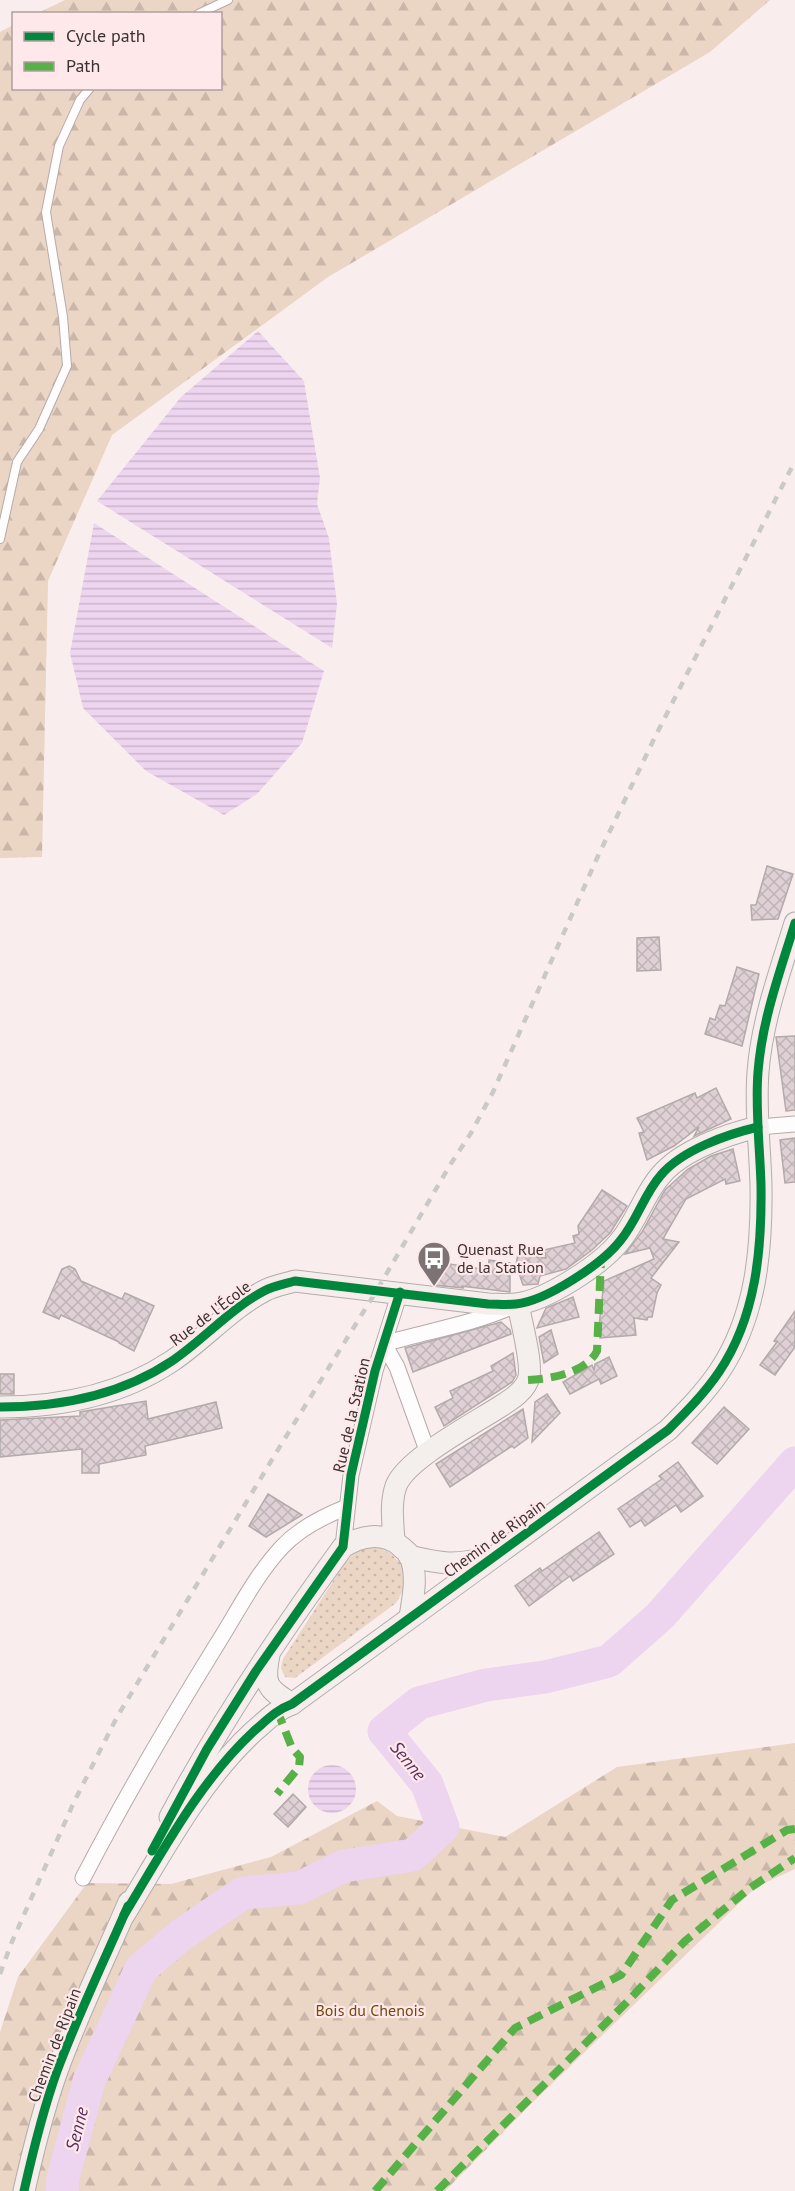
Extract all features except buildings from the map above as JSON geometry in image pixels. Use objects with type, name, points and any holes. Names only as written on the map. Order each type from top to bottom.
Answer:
[{"type":"street","points":[[758,1127],[760,1045],[766,1016],[795,923]]},
{"type":"street","points":[[428,1453],[396,1367],[384,1344],[488,1317],[556,1289],[601,1260],[620,1241],[662,1173],[676,1163],[710,1142],[730,1133],[758,1127],[795,1124]]},
{"type":"street","name":"Chemin de Ripain","points":[[124,1915],[188,1812],[219,1768],[242,1742],[277,1710],[291,1704],[668,1430],[691,1408],[719,1372],[741,1329],[756,1276],[760,1241],[758,1127]]},
{"type":"street","name":"Rue de l'École","points":[[0,1407],[62,1403],[107,1392],[142,1378],[172,1361],[264,1291],[295,1281],[488,1304],[518,1304]]},
{"type":"street","name":"Rue de la Station","points":[[343,1547],[351,1475],[372,1383],[400,1292]]},
{"type":"street","points":[[394,1541],[393,1502],[397,1484],[408,1467],[511,1400],[526,1384],[530,1373],[518,1304]]},
{"type":"street","points":[[83,1878],[163,1731],[261,1573],[282,1546],[327,1515],[347,1507]]},
{"type":"street","points":[[343,1547],[365,1537],[380,1537],[394,1541],[410,1556],[415,1585],[410,1617]]},
{"type":"street","name":"Chemin de Ripain","points":[[24,2191],[36,2140],[57,2072],[82,2008],[147,1862],[207,1749],[343,1547]]},
{"type":"street","name":"Chemin de Ripain","points":[[410,1556],[446,1564],[470,1562],[495,1556]]},
{"type":"street","points":[[269,1654],[265,1673],[268,1686],[291,1704]]},
{"type":"lane","points":[[202,12],[228,0]]},
{"type":"lane","points":[[0,539],[17,462],[39,429],[67,366],[63,317],[46,212],[59,146],[80,100],[88,90]]},
{"type":"green space","points":[[65,0],[770,0],[710,52],[328,277],[112,435],[48,581],[42,857],[0,858],[0,32],[12,26],[12,90],[222,90],[222,12],[40,12]]},
{"type":"green space","points":[[375,1546],[390,1553],[404,1567],[406,1585],[396,1603],[295,1678],[285,1677],[281,1668],[283,1659],[346,1561],[360,1549]]},
{"type":"green space","name":"Bois du Chenois","points":[[795,1743],[795,1869],[756,1887],[532,2103],[445,2191],[0,2191],[0,2032],[18,1977],[87,1883],[171,1884],[271,1857],[377,1801],[397,1816],[505,1837],[617,1767]]},
{"type":"shaded area","points":[[258,331],[304,381],[320,478],[317,504],[329,538],[337,604],[332,648],[97,501],[181,397]]},
{"type":"shaded area","points":[[94,523],[324,671],[302,743],[257,794],[224,815],[146,771],[83,708],[70,653]]},
{"type":"shaded area","points":[[327,1765],[337,1765],[349,1772],[356,1784],[356,1794],[349,1806],[337,1813],[327,1813],[312,1802],[308,1794],[308,1784],[319,1769]]},
{"type":"waterway","name":"Senne","points":[[62,2191],[63,2178],[89,2081],[141,1969],[181,1935],[243,1893],[299,1888],[344,1866],[413,1855],[443,1827],[427,1784],[384,1731],[419,1703],[486,1685],[545,1677],[609,1661],[660,1616],[795,1463]]},
{"type":"railway","points":[[0,1974],[74,1802],[117,1717],[377,1290],[493,1092],[598,856],[654,739],[795,461]]},
{"type":"marked path","points":[[528,1380],[557,1376],[576,1370],[592,1359],[597,1351],[601,1260]]},
{"type":"marked path","points":[[277,1710],[292,1748],[300,1757],[299,1767],[277,1794]]},
{"type":"marked path","points":[[375,2191],[515,2028],[621,1975],[672,1900],[787,1830],[795,1829]]},
{"type":"marked path","points":[[437,2191],[685,1941],[750,1888],[795,1858]]},
{"type":"cycle path","points":[[124,1915],[199,1795],[234,1751],[254,1731],[276,1712],[292,1704],[668,1430],[688,1410],[719,1372],[741,1329],[754,1282],[761,1209],[757,1100],[760,1053],[772,996],[795,923]]},
{"type":"cycle path","points":[[0,1407],[45,1405],[89,1397],[132,1383],[172,1361],[252,1298],[271,1288],[295,1281],[488,1304],[513,1304],[542,1296],[572,1280],[612,1250],[626,1233],[655,1182],[670,1166],[706,1144],[758,1127]]},
{"type":"cycle path","points":[[152,1851],[207,1749],[256,1671],[343,1547],[351,1475],[375,1371],[400,1292]]},
{"type":"cycle path","points":[[24,2191],[57,2071],[128,1906]]},
{"type":"place","name":"Quenast Rue de la Station","points":[[434,1287]]}]
